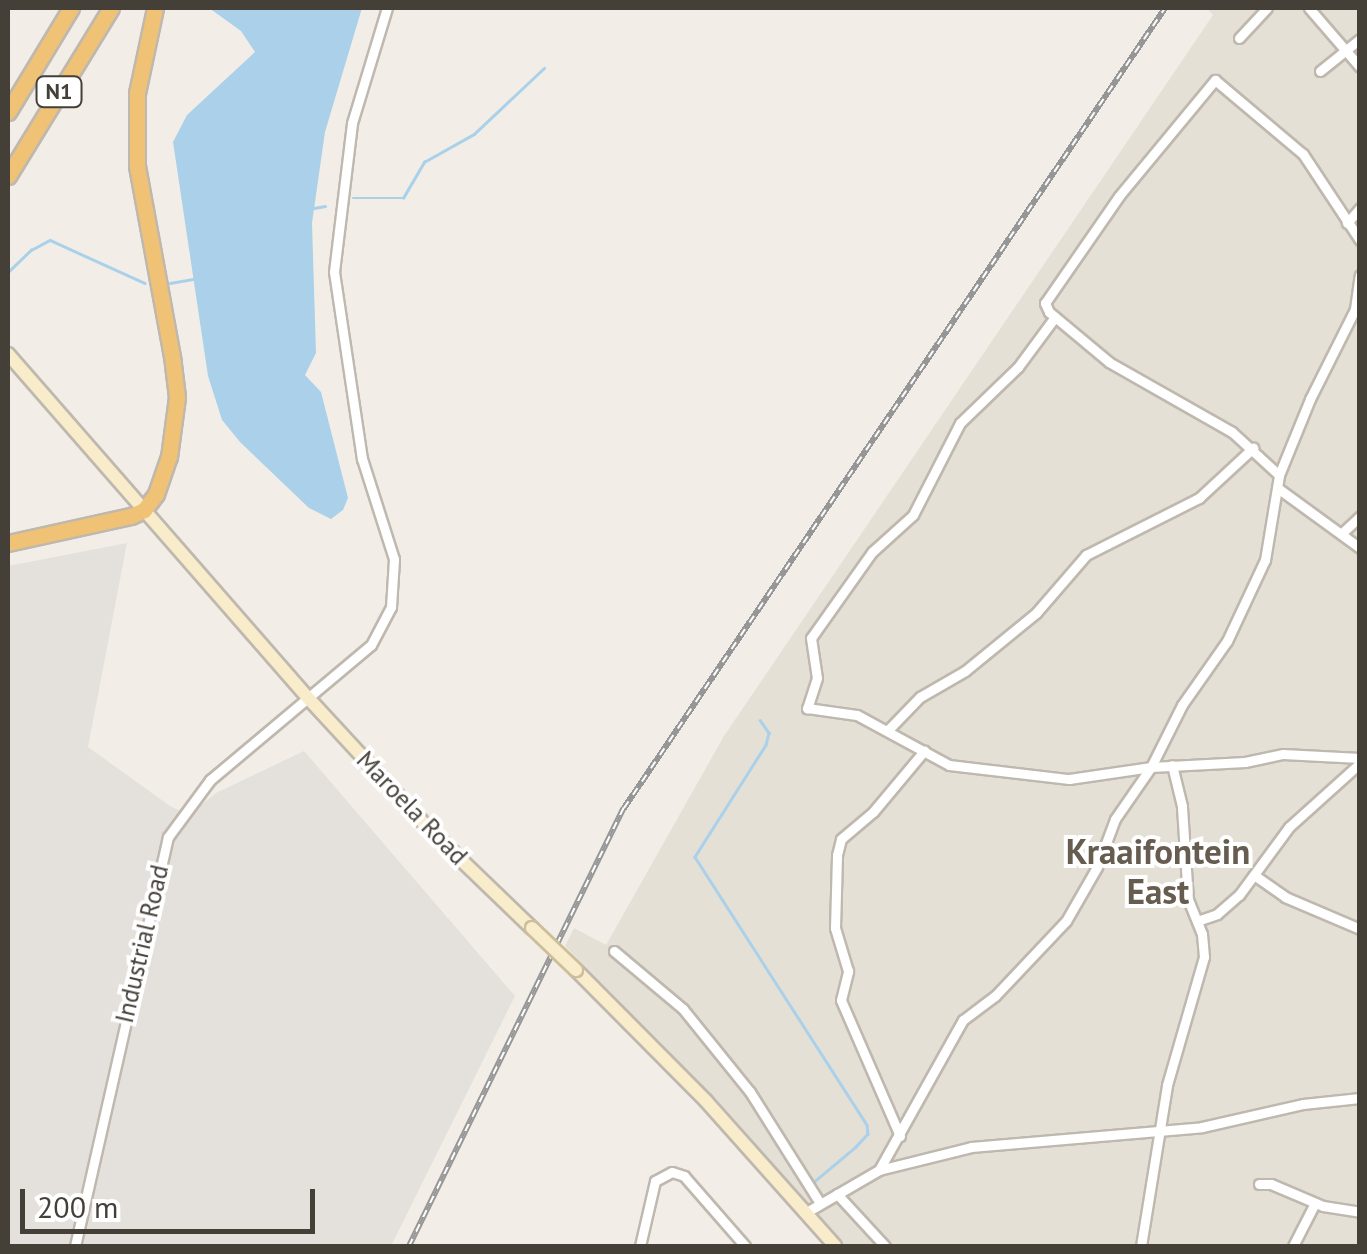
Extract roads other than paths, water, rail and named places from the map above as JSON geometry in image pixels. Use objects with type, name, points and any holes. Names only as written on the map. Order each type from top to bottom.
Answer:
[{"type":"highway","name":"N1","points":[[8,112],[71,8]]},
{"type":"highway","name":"N1","points":[[8,176],[111,8]]},
{"type":"highway","points":[[8,543],[111,524],[144,510],[156,494],[169,457],[177,397],[137,165],[137,94],[155,8]]},
{"type":"street","name":"Industrial Road","points":[[75,1246],[168,837],[202,788],[371,645],[391,607],[395,581],[388,535],[362,458],[350,402],[334,272],[352,123],[387,8]]},
{"type":"street","points":[[1239,38],[1267,8]]},
{"type":"street","points":[[1309,8],[1360,67]]},
{"type":"street","points":[[1320,71],[1360,38]]},
{"type":"street","points":[[1279,475],[1253,448],[1211,418],[1128,375],[1056,318],[1046,308],[1048,296],[1119,196],[1215,80],[1303,154],[1360,240]]},
{"type":"street","points":[[1347,223],[1360,208]]},
{"type":"street","points":[[879,1170],[963,1020],[1008,983],[1066,921],[1097,867],[1114,819],[1152,767],[1176,716],[1228,640],[1265,560],[1279,475],[1310,400],[1355,309],[1360,275]]},
{"type":"street","points":[[1056,318],[1018,367],[960,423],[913,515],[872,552],[811,638],[818,678],[806,708],[856,715],[960,767],[1068,778],[1172,765],[1244,762],[1283,754],[1360,761]]},
{"type":"street","name":"Maroela Road","points":[[8,354],[310,700],[430,829],[695,1089],[835,1246]]},
{"type":"street","points":[[888,730],[920,697],[966,671],[1036,613],[1086,555],[1199,498],[1253,448]]},
{"type":"street","points":[[1279,489],[1360,548]]},
{"type":"street","points":[[1342,532],[1360,516]]},
{"type":"street","points":[[900,1136],[841,1000],[848,971],[835,928],[837,855],[841,839],[873,812],[924,751]]},
{"type":"street","points":[[1197,921],[1226,907],[1289,827],[1360,761]]},
{"type":"street","points":[[1142,1246],[1158,1131],[1181,1030],[1202,967],[1204,945],[1188,900],[1182,806],[1172,765]]},
{"type":"street","points":[[1254,875],[1285,897],[1360,928]]},
{"type":"street","points":[[614,951],[683,1009],[750,1092],[820,1203]]},
{"type":"street","points":[[805,1212],[879,1170],[989,1144],[1202,1127],[1303,1104],[1360,1098]]},
{"type":"street","points":[[640,1246],[653,1186],[667,1172],[684,1176],[745,1246]]},
{"type":"street","points":[[1259,1184],[1271,1184],[1315,1204],[1360,1212]]},
{"type":"street","points":[[836,1194],[885,1246]]},
{"type":"street","points":[[1298,1245],[1315,1204]]},
{"type":"water","points":[[209,8],[362,8],[325,132],[312,223],[316,353],[305,375],[321,392],[348,498],[343,510],[331,519],[309,508],[240,442],[222,420],[208,376],[173,142],[187,115],[255,52],[241,31]]},
{"type":"waterway","points":[[353,198],[403,198],[424,162],[474,134],[544,68]]},
{"type":"waterway","points":[[314,208],[325,206]]},
{"type":"waterway","points":[[8,272],[31,250],[50,240],[145,283]]},
{"type":"waterway","points":[[170,283],[193,279]]},
{"type":"waterway","points":[[760,720],[769,733],[766,745],[695,857],[867,1125],[868,1134],[856,1147],[813,1183]]},
{"type":"railway","points":[[409,1246],[624,808],[1165,8]]},
{"type":"district","name":"Kraaifontein East","points":[[1158,871]]}]
